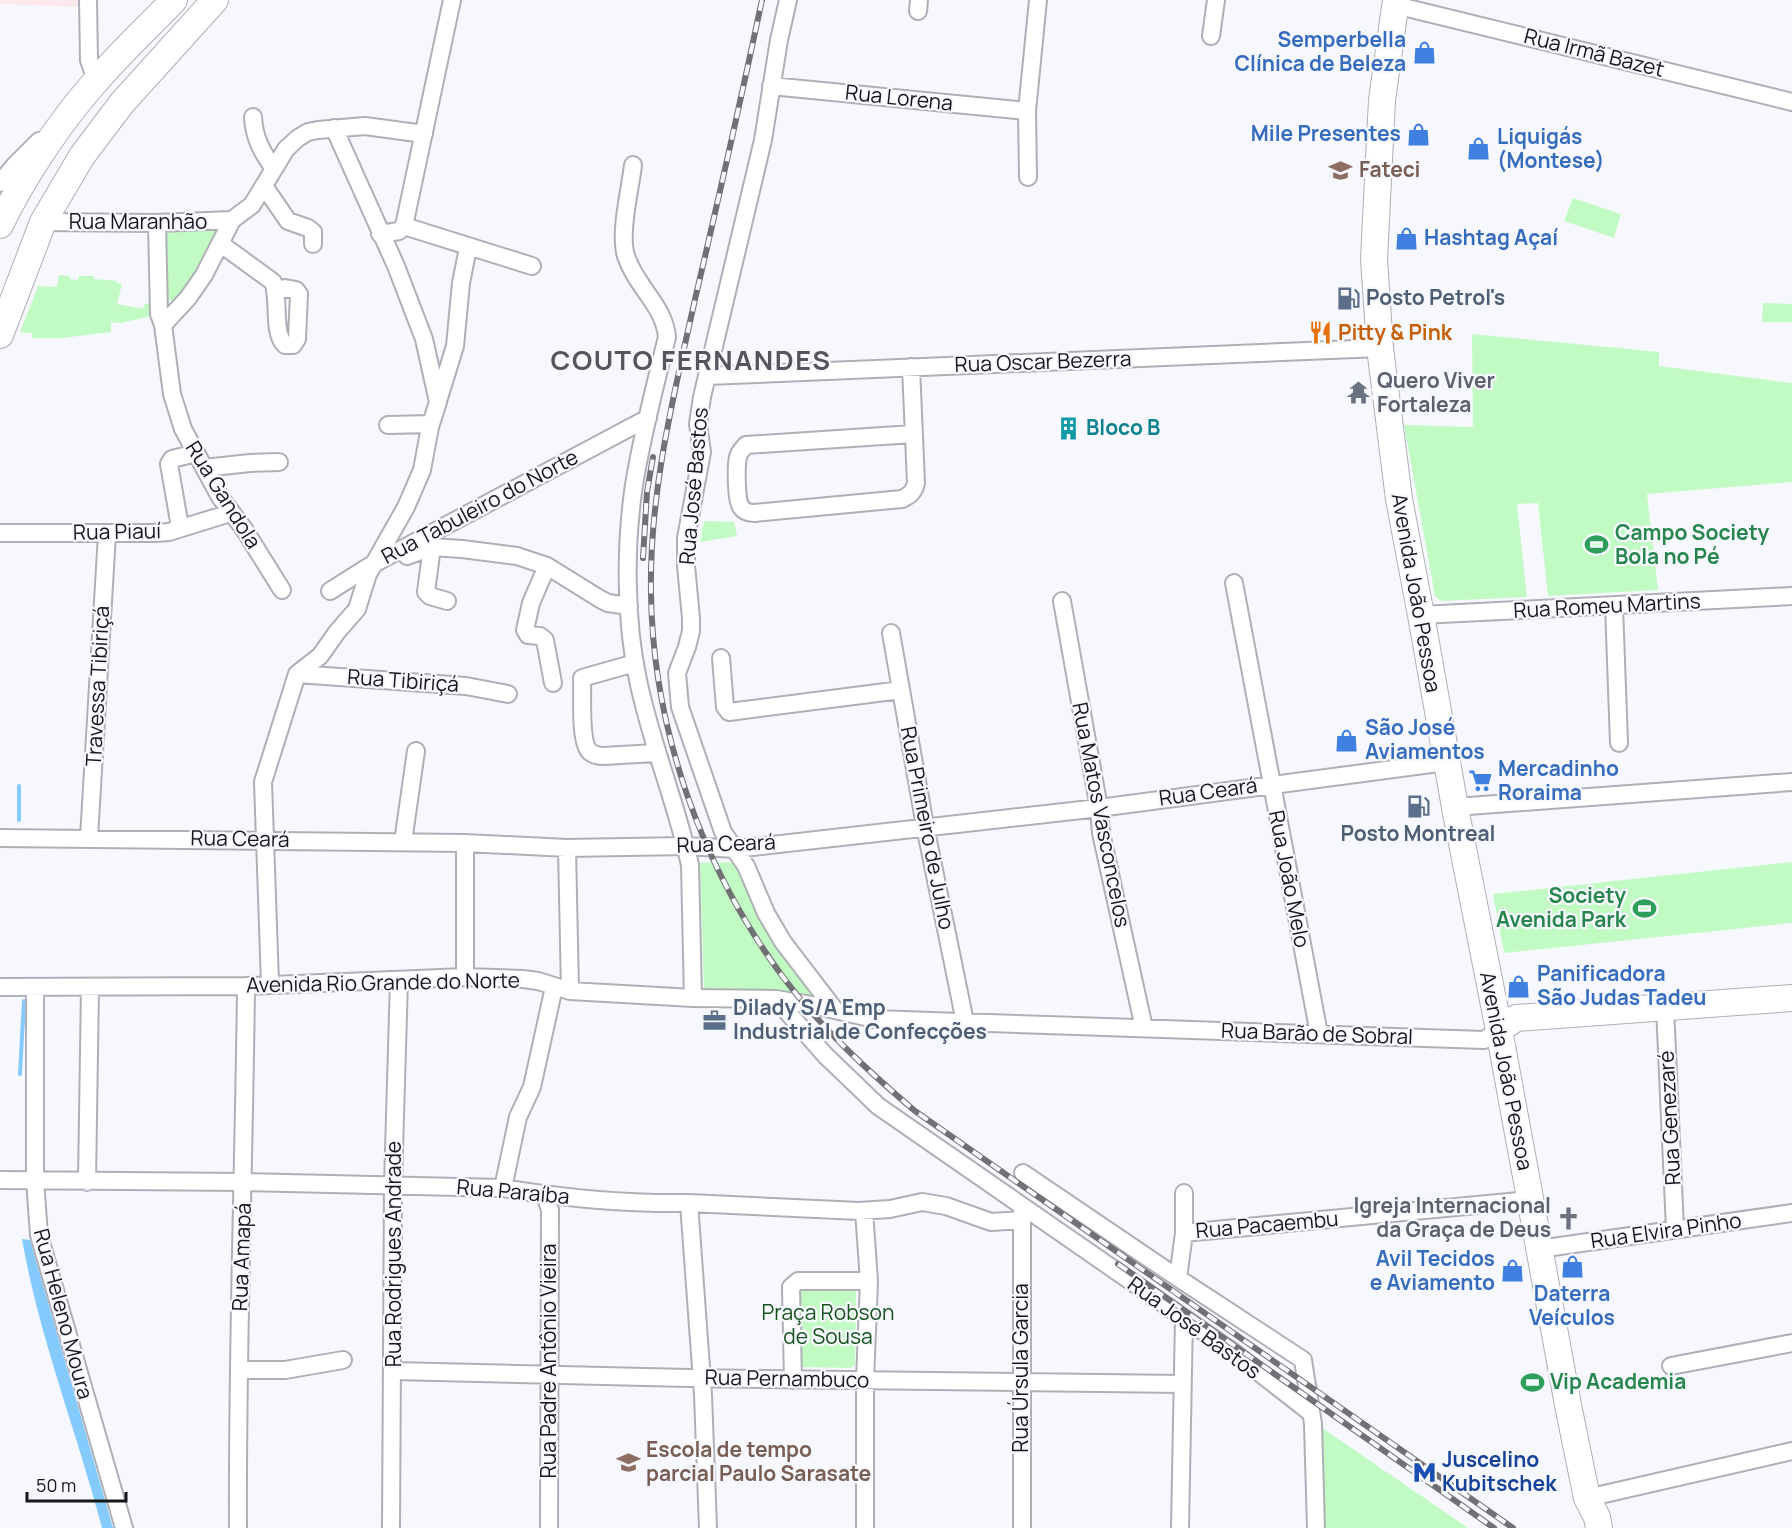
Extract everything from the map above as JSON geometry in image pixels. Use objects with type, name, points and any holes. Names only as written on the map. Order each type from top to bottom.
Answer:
[{"type":"main road","points":[[0,225],[29,172],[75,107],[96,80],[174,0]]},
{"type":"main road","points":[[0,335],[43,222],[82,156],[122,103],[215,0]]},
{"type":"main road","name":"Avenida João Pessoa","points":[[1396,2],[1382,100],[1374,259],[1380,348],[1399,499],[1446,762],[1587,1498],[1585,1519],[1587,1528]]},
{"type":"main road","name":"Rua Barão de Sobral","points":[[1499,1030],[1516,1018],[1792,998]]},
{"type":"main road","name":"Avenida João Pessoa","points":[[1587,1498],[1597,1517],[1599,1528]]},
{"type":"street","points":[[88,0],[88,60],[96,80]]},
{"type":"street","points":[[380,234],[401,230],[404,226],[452,0]]},
{"type":"street","name":"Rua José Bastos","points":[[788,0],[763,140],[706,376],[698,424],[702,452],[686,538],[691,631],[677,673],[677,687],[687,733],[723,832],[746,866],[766,913],[783,942],[835,1010]]},
{"type":"street","points":[[1028,177],[1028,111],[1038,0]]},
{"type":"street","points":[[1211,36],[1216,0]]},
{"type":"street","name":"Rua Irmã Bazet","points":[[1396,2],[1792,102]]},
{"type":"street","name":"Rua Lorena","points":[[771,86],[1028,111]]},
{"type":"street","points":[[0,183],[14,166],[75,107]]},
{"type":"street","points":[[253,117],[260,148],[274,169]]},
{"type":"street","points":[[163,325],[188,298],[204,275],[232,220],[252,206],[286,149],[298,138],[308,132],[375,126],[424,134]]},
{"type":"street","points":[[334,128],[396,266],[424,339],[438,402]]},
{"type":"street","points":[[633,165],[623,231],[624,247],[636,278],[662,314],[667,337],[634,485],[628,564],[629,606],[635,663],[656,753],[690,865],[693,998]]},
{"type":"street","points":[[264,186],[288,221],[313,232],[313,244]]},
{"type":"street","name":"Rua Maranhão","points":[[43,222],[157,223],[232,220]]},
{"type":"street","name":"Rua Gandola","points":[[157,223],[159,314],[163,325],[172,394],[183,429],[230,513],[244,528],[282,590]]},
{"type":"street","points":[[404,226],[468,248],[532,266]]},
{"type":"street","points":[[221,244],[273,282],[281,341],[285,345],[293,345]]},
{"type":"street","name":"Rua Tabuleiro do Norte","points":[[380,562],[422,470],[431,424],[455,346],[460,292],[468,248]]},
{"type":"street","name":"Rua Oscar Bezerra","points":[[706,376],[854,364],[911,367],[1380,348]]},
{"type":"street","points":[[911,367],[916,483],[915,490],[910,495],[902,499],[754,513],[747,512],[741,507],[738,499],[738,458],[746,445],[913,434]]},
{"type":"street","name":"Rua Tabuleiro do Norte","points":[[380,562],[648,418]]},
{"type":"street","points":[[388,425],[431,424]]},
{"type":"street","points":[[180,527],[169,464],[172,459],[196,453]]},
{"type":"street","points":[[204,468],[279,462]]},
{"type":"street","name":"Rua Piauí","points":[[0,533],[169,532],[230,513]]},
{"type":"street","name":"Travessa Tibiriçá","points":[[89,838],[107,534]]},
{"type":"street","points":[[330,591],[380,562],[432,547],[517,556],[547,566],[608,603],[629,606]]},
{"type":"street","points":[[432,547],[426,592],[430,596],[447,601]]},
{"type":"street","points":[[270,984],[263,782],[297,674],[320,656],[357,609],[365,581],[380,562]]},
{"type":"street","points":[[547,566],[531,603],[525,630],[528,635],[540,636],[545,640],[553,683]]},
{"type":"street","name":"Rua João Melo","points":[[1234,583],[1319,1034]]},
{"type":"street","name":"Rua Romeu Martins","points":[[1421,615],[1792,596]]},
{"type":"street","name":"Rua Matos Vasconcelos","points":[[1062,602],[1099,808],[1101,833],[1144,1028]]},
{"type":"street","points":[[1614,606],[1619,743]]},
{"type":"street","name":"Rua Primeiro de Julho","points":[[891,633],[925,826],[965,1022]]},
{"type":"street","points":[[721,658],[725,707],[729,712],[901,690]]},
{"type":"street","points":[[635,663],[582,678],[584,738],[592,754],[603,756],[656,753]]},
{"type":"street","name":"Rua Tibiriçá","points":[[297,674],[466,686],[508,694]]},
{"type":"street","points":[[403,842],[416,751]]},
{"type":"street","name":"Rua Ceará","points":[[0,838],[266,839],[465,843],[567,848],[686,846],[735,849],[1099,808],[1446,762]]},
{"type":"street","points":[[1455,807],[1792,782]]},
{"type":"street","points":[[465,843],[465,977]]},
{"type":"street","points":[[503,1188],[518,1117],[532,1087],[562,989],[567,848]]},
{"type":"street","name":"Avenida Rio Grande do Norte","points":[[0,987],[246,986],[465,977],[523,979],[562,989],[693,998],[776,999],[835,1010]]},
{"type":"street","name":"Rua Rodrigues Andrade","points":[[391,1528],[393,1185],[399,980]]},
{"type":"street","name":"Rua Amapá","points":[[238,1528],[246,986]]},
{"type":"street","name":"Rua Heleno Moura","points":[[35,987],[35,1180],[41,1247],[124,1528]]},
{"type":"street","points":[[87,1182],[90,987]]},
{"type":"street","name":"Rua José Bastos","points":[[776,999],[825,1055],[878,1106],[1022,1214],[1184,1318],[1233,1352],[1311,1413]]},
{"type":"street","name":"Rua Genezaré","points":[[1665,1007],[1675,1229]]},
{"type":"street","name":"Rua Barão de Sobral","points":[[835,1010],[874,1019],[1484,1040],[1499,1030]]},
{"type":"street","name":"Rua José Bastos","points":[[1023,1173],[1303,1360],[1311,1413]]},
{"type":"street","name":"Rua Paraíba","points":[[0,1180],[244,1182],[503,1188],[545,1195],[660,1203],[864,1211],[890,1209],[922,1202],[946,1206],[991,1222],[1022,1214]]},
{"type":"street","name":"Rua Pacaembu","points":[[1178,1278],[1184,1233],[1184,1193]]},
{"type":"street","name":"Rua Padre Antônio Vieira","points":[[545,1195],[550,1210],[549,1528]]},
{"type":"street","name":"Rua Pacaembu","points":[[1184,1233],[1530,1200]]},
{"type":"street","points":[[689,1203],[702,1378],[708,1528]]},
{"type":"street","points":[[864,1211],[869,1281],[865,1380],[865,1528]]},
{"type":"street","name":"Rua Elvira Pinho","points":[[1539,1249],[1792,1213]]},
{"type":"street","name":"Rua Úrsula Garcia","points":[[1022,1214],[1022,1528]]},
{"type":"street","points":[[793,1380],[791,1287],[793,1283],[798,1281],[869,1281]]},
{"type":"street","points":[[1180,1528],[1184,1318]]},
{"type":"street","points":[[1671,1366],[1792,1344]]},
{"type":"street","points":[[239,1370],[285,1370],[343,1360]]},
{"type":"street","name":"Rua Pernambuco","points":[[393,1371],[793,1380],[1182,1384]]},
{"type":"street","points":[[1311,1413],[1314,1440],[1316,1528]]},
{"type":"street","points":[[1587,1498],[1792,1451]]},
{"type":"shaded area","points":[[0,0],[78,0],[78,7],[0,4]]},
{"type":"green space","points":[[1573,198],[1621,214],[1614,238],[1564,221]]},
{"type":"green space","points":[[180,228],[215,228],[218,230],[218,239],[177,300],[170,301],[165,289],[164,237]]},
{"type":"green space","points":[[59,275],[70,276],[70,279],[78,280],[79,276],[94,276],[94,279],[117,281],[118,284],[122,284],[117,304],[143,309],[145,304],[151,303],[152,316],[120,323],[111,322],[111,332],[62,338],[32,338],[32,333],[20,332],[38,286],[57,287]]},
{"type":"green space","points":[[1763,303],[1792,304],[1792,322],[1762,322]]},
{"type":"green space","points":[[1472,334],[1659,352],[1659,366],[1792,383],[1792,482],[1647,494],[1658,590],[1548,596],[1538,503],[1517,504],[1527,597],[1441,601],[1435,596],[1404,425],[1473,427]]},
{"type":"green space","points":[[704,521],[734,522],[737,536],[700,542]]},
{"type":"green space","points":[[735,862],[814,996],[704,991],[700,863]]},
{"type":"green space","name":"Society Avenida Park","points":[[1792,862],[1792,923],[1504,953],[1493,894]]},
{"type":"green space","name":"Praça Robson de Sousa","points":[[855,1285],[855,1365],[850,1368],[803,1367],[800,1364],[799,1288]]},
{"type":"green space","points":[[1315,1423],[1468,1528],[1324,1528]]},
{"type":"water","points":[[22,1239],[30,1240],[113,1528],[102,1528],[38,1312]]},
{"type":"waterway","points":[[19,786],[19,820]]},
{"type":"waterway","points":[[20,1074],[24,1001]]},
{"type":"railway","points":[[762,0],[664,443],[651,556],[654,645],[661,696],[672,746],[687,796],[728,890],[754,935],[783,977],[813,1014],[845,1048],[915,1111],[1513,1528]]},
{"type":"railway","points":[[643,558],[647,492],[653,457]]},
{"type":"railway","points":[[1118,1264],[1494,1528]]},
{"type":"place","name":"Semperbella Clínica de Beleza","points":[[1424,52]]},
{"type":"place","name":"Mile Presentes","points":[[1419,134]]},
{"type":"place","name":"Liquigás (Montese)","points":[[1479,149]]},
{"type":"place","name":"Fateci","points":[[1341,170]]},
{"type":"place","name":"Hashtag Açaí","points":[[1406,238]]},
{"type":"place","name":"Posto Petrol's","points":[[1348,298]]},
{"type":"place","name":"Pitty & Pink","points":[[1320,333]]},
{"type":"place","name":"Quero Viver Fortaleza","points":[[1359,393]]},
{"type":"place","name":"Bloco B","points":[[1068,428]]},
{"type":"place","name":"Campo Society Bola no Pé","points":[[1597,545]]},
{"type":"place","name":"São José Aviamentos","points":[[1347,740]]},
{"type":"place","name":"Mercadinho Roraima","points":[[1480,781]]},
{"type":"place","name":"Posto Montreal","points":[[1418,806]]},
{"type":"place","name":"Society Avenida Park","points":[[1644,908]]},
{"type":"place","name":"Panificadora São Judas Tadeu","points":[[1519,986]]},
{"type":"place","name":"Dilady S/A Emp Industrial de Confecções","points":[[715,1020]]},
{"type":"place","name":"Igreja Internacional da Graça de Deus","points":[[1569,1218]]},
{"type":"place","name":"Daterra Veículos","points":[[1572,1266]]},
{"type":"place","name":"Avil Tecidos e Aviamento","points":[[1513,1271]]},
{"type":"place","name":"Vip Academia","points":[[1532,1382]]},
{"type":"place","name":"Escola de tempo parcial Paulo Sarasate","points":[[628,1462]]},
{"type":"place","name":"Juscelino Kubitschek","points":[[1424,1472]]},
{"type":"district","name":"COUTO FERNANDES","points":[[691,361]]}]
